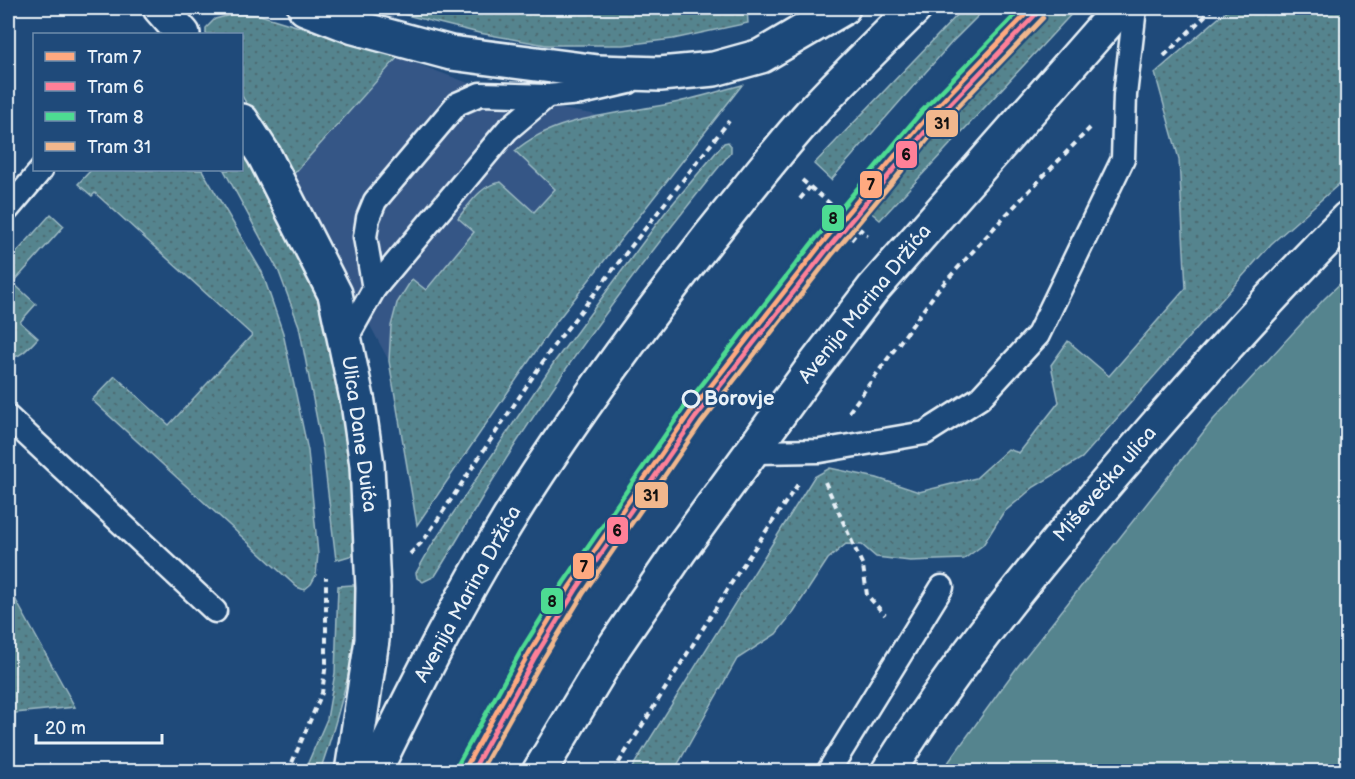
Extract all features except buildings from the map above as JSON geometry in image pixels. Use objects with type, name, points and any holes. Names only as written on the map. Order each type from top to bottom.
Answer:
[{"type":"street","points":[[304,8],[354,27],[451,53],[598,72],[660,74],[714,69],[761,56],[843,8]]},
{"type":"street","name":"Avenija Marina Držića","points":[[374,771],[450,621],[487,555],[595,389],[660,299],[773,157],[813,111],[915,8]]},
{"type":"street","name":"Avenija Marina Držića","points":[[539,771],[614,647],[752,452],[873,288],[1120,8]]},
{"type":"street","name":"Ulica Dane Duića","points":[[243,122],[264,155],[335,294],[358,403],[367,465],[374,568],[372,640],[352,771]]},
{"type":"street","name":"Miševečka ulica","points":[[888,771],[970,652],[1045,554],[1173,405],[1347,218]]},
{"type":"lane","points":[[752,452],[820,451],[925,433],[980,398],[1038,335],[1123,159],[1125,95],[1135,8]]},
{"type":"lane","points":[[374,289],[365,237],[368,218],[375,201],[457,104],[480,94],[547,96],[581,93],[660,74]]},
{"type":"lane","points":[[345,341],[374,289],[507,130],[547,96]]},
{"type":"lane","points":[[8,209],[40,171]]},
{"type":"lane","points":[[8,417],[215,611]]},
{"type":"lane","points":[[828,771],[942,587]]},
{"type":"path","points":[[1162,58],[1213,8]]},
{"type":"path","points":[[410,554],[424,540],[552,348],[729,121]]},
{"type":"path","points":[[859,398],[937,291],[1093,124]]},
{"type":"path","points":[[799,178],[868,236]]},
{"type":"path","points":[[800,199],[810,187]]},
{"type":"path","points":[[851,240],[860,229]]},
{"type":"path","points":[[613,771],[739,571],[801,479]]},
{"type":"path","points":[[825,481],[863,566],[867,595],[909,642]]},
{"type":"path","points":[[288,771],[322,693],[326,663],[326,577]]},
{"type":"shaded area","points":[[399,57],[519,102],[598,115],[549,130],[526,140],[515,150],[555,188],[534,212],[501,182],[490,184],[481,190],[458,218],[474,232],[426,291],[391,326],[389,361],[291,177]]},
{"type":"green space","points":[[378,8],[747,8],[748,23],[673,39],[624,45],[546,45],[479,33]]},
{"type":"green space","points":[[964,8],[986,8],[953,41],[831,180],[814,164]]},
{"type":"green space","points":[[1043,8],[1077,8],[880,220],[862,205],[928,129]]},
{"type":"green space","points":[[1230,8],[1347,8],[1347,177],[1271,244],[1082,458],[1034,487],[1003,513],[983,545],[964,559],[910,561],[876,557],[862,545],[846,544],[828,559],[776,634],[737,659],[674,771],[630,771],[814,477],[830,468],[877,478],[919,492],[976,478],[1008,449],[1019,453],[1059,402],[1051,365],[1068,341],[1109,376],[1186,288],[1179,159],[1155,73]]},
{"type":"green space","points":[[234,14],[260,15],[398,57],[291,177],[243,98],[243,33],[206,33],[206,28],[215,19]]},
{"type":"green space","points":[[742,85],[553,326],[417,525],[389,361],[391,326],[397,303],[412,279],[426,290],[474,232],[458,218],[476,196],[487,187],[501,182],[534,212],[555,189],[515,151],[531,139],[569,123],[674,103]]},
{"type":"green space","points":[[728,142],[731,152],[638,270],[550,391],[488,487],[435,576],[423,582],[417,578],[416,573],[432,545],[555,361],[664,214],[724,143]]},
{"type":"green space","points":[[243,154],[322,291],[334,339],[363,552],[336,560],[323,451],[299,326],[279,272],[225,171],[243,171]]},
{"type":"green space","points":[[90,171],[203,171],[262,272],[283,333],[308,451],[318,554],[316,575],[304,590],[297,587],[92,400],[115,376],[169,425],[252,335],[95,193],[92,196],[78,184]]},
{"type":"green space","points":[[51,214],[64,226],[13,283],[36,304],[20,322],[38,338],[21,354],[8,358],[8,262]]},
{"type":"green space","points":[[1347,277],[1347,771],[942,771],[1018,666],[1213,420]]},
{"type":"green space","points":[[367,584],[347,679],[320,771],[304,772],[327,719],[335,673],[338,586]]},
{"type":"green space","points":[[8,586],[75,707],[15,713],[13,772],[8,771]]},
{"type":"tram line","name":"8","points":[[456,768],[522,649],[564,582],[683,409],[813,242],[922,111],[1022,8]]},
{"type":"tram line","name":"7","points":[[463,772],[529,653],[570,586],[689,414],[819,247],[928,116],[1032,8]]},
{"type":"tram line","name":"6","points":[[472,772],[535,657],[576,590],[695,418],[825,252],[934,121],[1037,13]]},
{"type":"tram line","name":"31","points":[[480,772],[542,661],[583,594],[701,423],[831,256],[939,126],[1043,18]]},
{"type":"place","name":"Borovje","points":[[691,399]]}]
